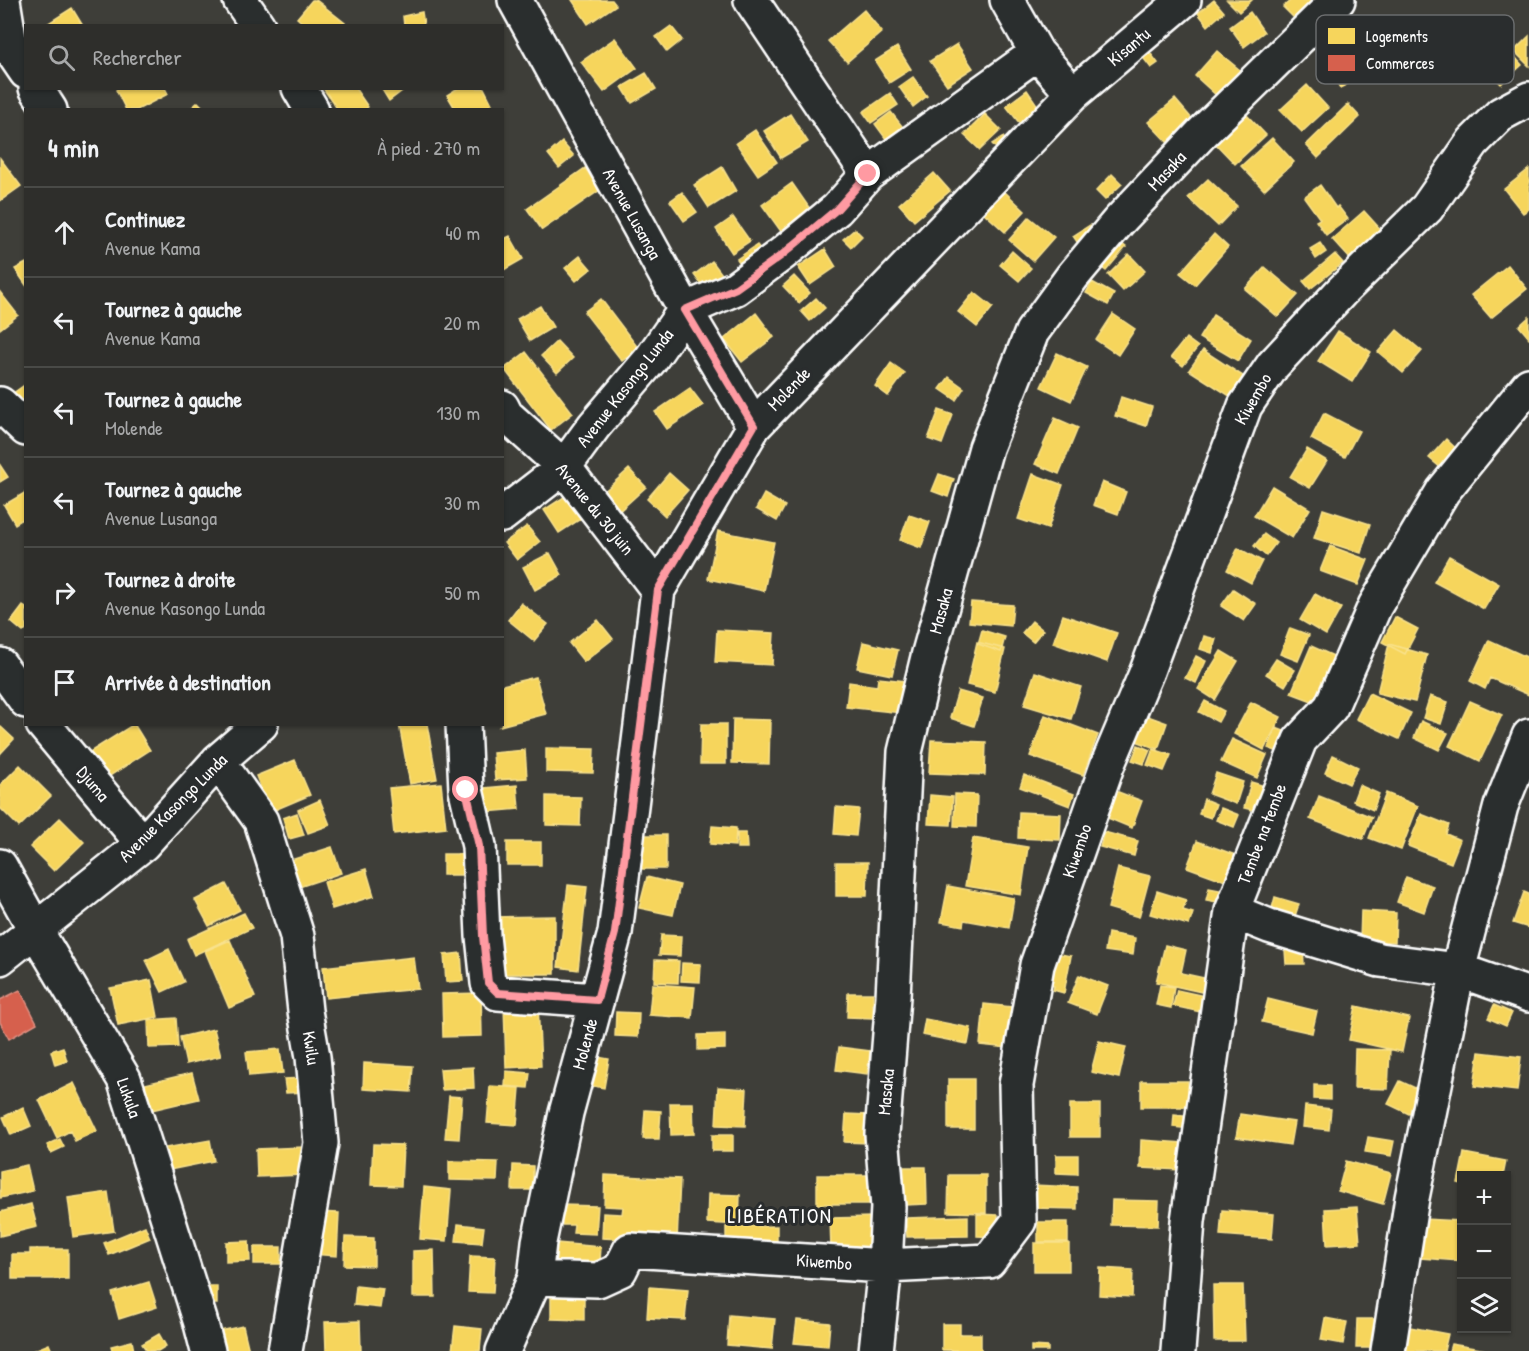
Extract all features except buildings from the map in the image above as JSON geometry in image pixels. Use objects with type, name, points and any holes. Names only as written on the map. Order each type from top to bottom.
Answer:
[{"type":"street","points":[[3,0],[11,50],[24,69]]},
{"type":"street","points":[[240,0],[257,24]]},
{"type":"street","name":"Avenue Lusanga","points":[[515,0],[685,310],[754,426]]},
{"type":"street","points":[[751,0],[868,174]]},
{"type":"street","points":[[1007,0],[1037,53],[1073,94]]},
{"type":"street","name":"Kisantu","points":[[1073,94],[1184,0]]},
{"type":"street","name":"Masaka","points":[[1323,15],[1338,0]]},
{"type":"street","name":"Masaka","points":[[876,1351],[885,1266],[888,1207],[882,1134],[894,997],[905,752],[929,652],[986,448],[1032,333],[1072,277],[1118,222],[1202,133],[1316,22]]},
{"type":"street","name":"Avenue Kasongo Lunda","points":[[504,512],[564,467],[594,426],[651,359],[685,310],[736,288],[782,255],[837,209],[868,174],[1037,53]]},
{"type":"street","points":[[37,90],[49,108]]},
{"type":"street","points":[[299,90],[311,108]]},
{"type":"street","name":"Molende","points":[[503,1351],[535,1278],[539,1242],[566,1113],[615,933],[658,590],[754,426],[1073,94]]},
{"type":"street","name":"Kiwembo","points":[[535,1278],[597,1280],[620,1270],[630,1250],[885,1266],[989,1261],[1019,1221],[1016,1085],[1037,964],[1107,766],[1147,671],[1245,406],[1273,365],[1341,292],[1427,208],[1473,142],[1501,114],[1529,99]]},
{"type":"street","name":"Tembe na tembe","points":[[1178,1351],[1188,1221],[1232,911],[1300,740],[1331,707],[1375,606],[1443,491],[1529,385]]},
{"type":"street","points":[[0,404],[24,427]]},
{"type":"street","name":"Avenue du 30 juin","points":[[504,410],[564,467],[658,590]]},
{"type":"street","points":[[0,665],[24,698]]},
{"type":"street","name":"Djuma","points":[[45,726],[143,844]]},
{"type":"street","name":"Avenue Kasongo Lunda","points":[[0,958],[143,844],[218,761],[259,726]]},
{"type":"street","points":[[463,726],[466,790],[479,846],[483,936],[488,983],[498,993],[597,1000]]},
{"type":"street","points":[[1388,1351],[1412,1197],[1458,970],[1501,806],[1529,736]]},
{"type":"street","name":"Kwilu","points":[[218,761],[261,821],[297,936],[304,1011],[313,1057],[321,1143],[285,1351]]},
{"type":"street","name":"Lukula","points":[[0,866],[124,1079],[208,1351]]},
{"type":"street","points":[[1232,911],[1269,926],[1380,960],[1458,970],[1529,994]]},
{"type":"district","name":"LIBÉRATION","points":[[780,1216]]},
{"type":"route","points":[[466,790],[479,846],[483,936],[488,983],[498,993],[597,1000],[615,933],[658,590],[754,426],[685,310],[736,288],[782,255],[837,209],[868,174]]}]
